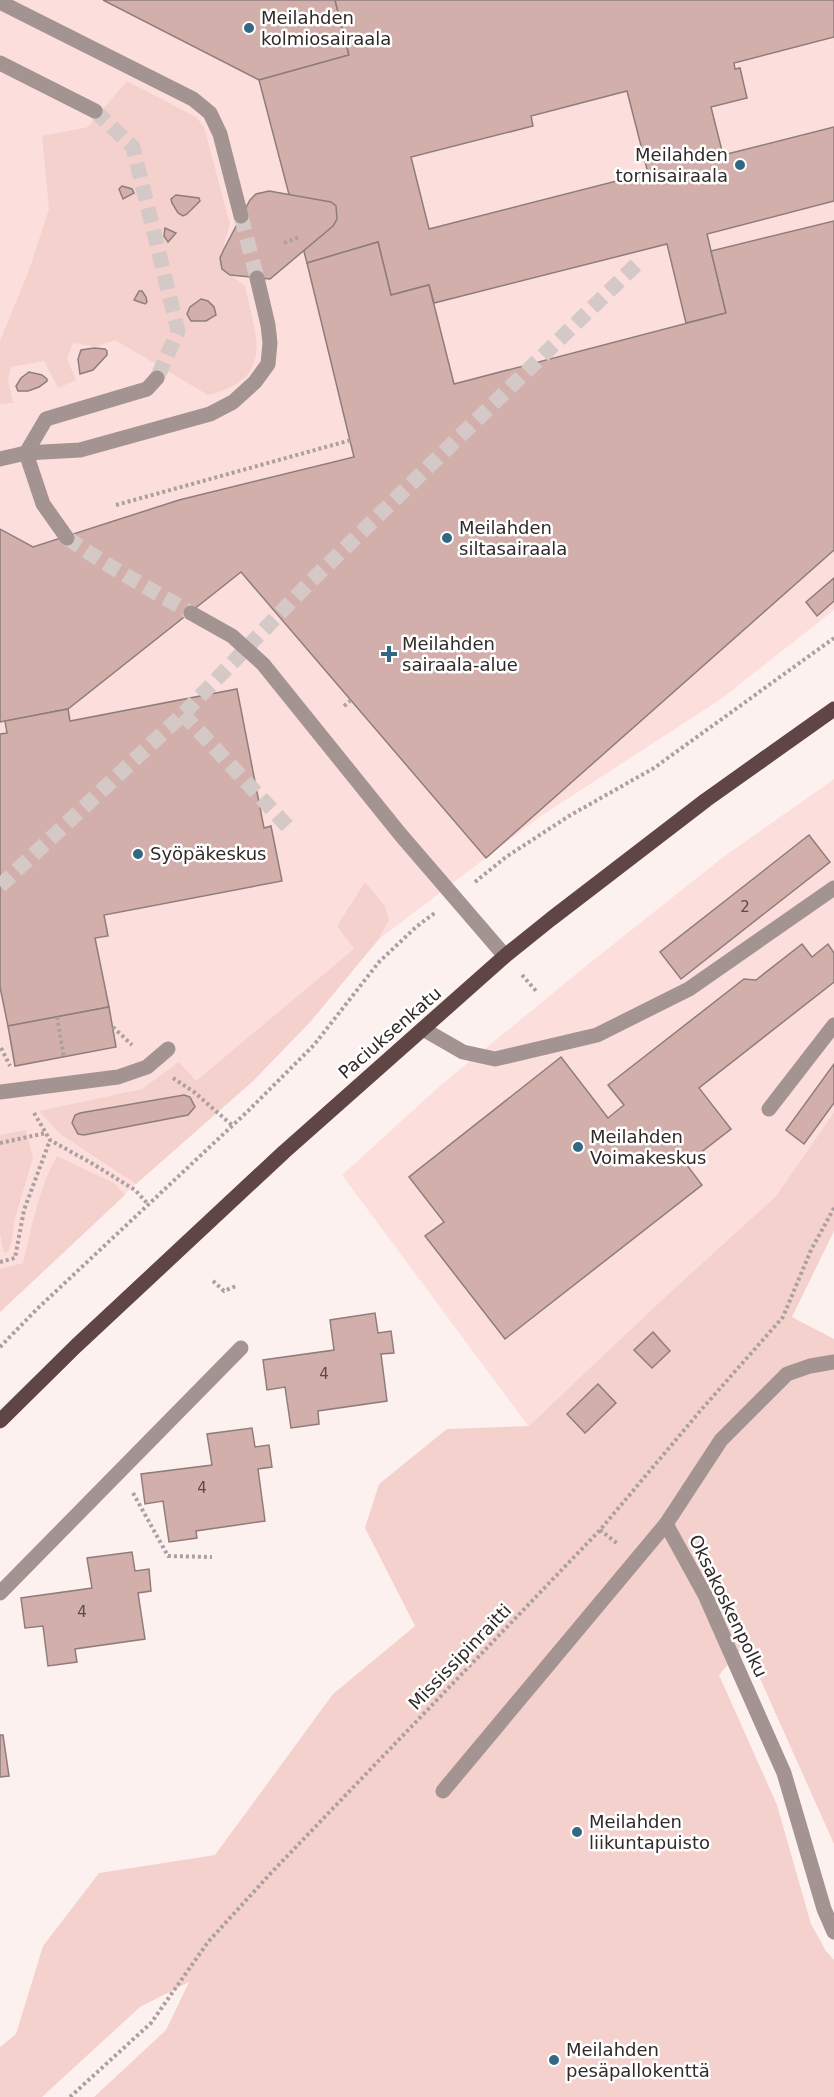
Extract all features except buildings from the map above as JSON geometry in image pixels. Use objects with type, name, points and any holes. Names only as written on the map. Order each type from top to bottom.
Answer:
[{"type":"main road","name":"Paciuksenkatu","points":[[0,1421],[208,1222],[506,957],[551,919],[706,800],[833,713]]},
{"type":"street","points":[[0,2],[193,99],[210,113],[220,134],[242,216]]},
{"type":"street","points":[[0,63],[95,111]]},
{"type":"street","points":[[0,459],[26,453],[80,450],[210,414],[233,402],[255,382],[268,364],[270,343],[268,325],[257,278]]},
{"type":"street","points":[[67,538],[43,504],[26,453],[46,419],[147,389],[157,378]]},
{"type":"street","points":[[191,613],[232,636],[263,664],[400,834],[506,957]]},
{"type":"street","points":[[423,1029],[463,1052],[495,1059],[597,1035],[689,989],[834,888]]},
{"type":"street","points":[[769,1109],[834,1025]]},
{"type":"street","points":[[0,1092],[117,1077],[147,1067],[168,1049]]},
{"type":"street","points":[[0,1593],[241,1348]]},
{"type":"street","name":"Oksakoskenpolku","points":[[834,1362],[810,1366],[787,1374],[721,1440],[666,1524],[705,1595],[784,1773],[824,1909],[834,1932]]},
{"type":"street","points":[[443,1791],[666,1524]]},
{"type":"path","points":[[284,243],[300,237]]},
{"type":"path","points":[[116,505],[351,440]]},
{"type":"path","points":[[344,706],[350,701]]},
{"type":"path","points":[[57,1017],[68,1083]]},
{"type":"path","points":[[0,1347],[148,1204],[135,1190],[50,1140],[34,1114]]},
{"type":"path","points":[[0,1143],[46,1133]]},
{"type":"path","points":[[0,1262],[15,1258],[24,1210],[50,1140]]},
{"type":"path","name":"Mississipinraitti","points":[[70,2097],[151,2023],[208,1942],[270,1874],[600,1530],[783,1317],[811,1250],[834,1208]]},
{"type":"path","points":[[213,1281],[224,1292],[236,1286]]},
{"type":"path","points":[[120,1471],[168,1556],[212,1557]]},
{"type":"shaded area","name":"Meilahden sairaala-alue","points":[[0,0],[834,0],[834,610],[721,699],[541,816],[378,940],[311,1021],[253,1081],[136,1184],[0,1312]]},
{"type":"shaded area","points":[[127,81],[196,117],[204,127],[230,224],[220,258],[222,268],[245,286],[256,339],[256,354],[252,367],[244,378],[230,388],[208,395],[115,340],[96,347],[73,343],[67,359],[76,380],[58,388],[44,361],[11,367],[8,380],[13,403],[0,404],[0,341],[29,270],[49,209],[42,136],[88,127]]},
{"type":"shaded area","points":[[834,779],[834,1112],[776,1196],[666,1296],[529,1427],[342,1175],[442,1084],[591,962],[722,858]]},
{"type":"shaded area","points":[[365,882],[385,906],[389,920],[378,940],[311,1021],[253,1081],[136,1184],[60,1134],[39,1111],[142,1089],[179,1062],[196,1081],[354,949],[337,926]]},
{"type":"shaded area","points":[[834,1112],[834,1231],[792,1317],[834,1339],[834,1844],[745,1645],[719,1675],[777,1805],[811,1924],[826,1951],[834,1960],[834,2097],[94,2097],[166,2030],[189,1982],[140,2007],[42,2097],[0,2097],[0,2047],[16,2034],[43,1946],[99,1873],[215,1855],[333,1694],[415,1626],[365,1528],[379,1484],[447,1429],[529,1426],[776,1196]]},
{"type":"shaded area","points":[[26,1130],[33,1158],[15,1218],[11,1245],[8,1252],[4,1253],[0,1234],[0,1135]]},
{"type":"shaded area","points":[[57,1156],[114,1183],[125,1195],[0,1312],[0,1269],[23,1263],[40,1195]]},
{"type":"tunnel","points":[[95,111],[133,147],[178,331],[157,378]]},
{"type":"tunnel","points":[[241,216],[257,278]]},
{"type":"tunnel","points":[[0,886],[183,714],[310,582],[639,262]]},
{"type":"tunnel","points":[[67,538],[103,562],[191,613]]},
{"type":"tunnel","points":[[183,714],[289,828]]},
{"type":"place","name":"Meilahden kolmiosairaala","points":[[249,28]]},
{"type":"place","name":"Meilahden tornisairaala","points":[[740,165]]},
{"type":"place","name":"Meilahden siltasairaala","points":[[447,538]]},
{"type":"place","name":"Meilahden sairaala-alue","points":[[389,654]]},
{"type":"place","name":"Syöpäkeskus","points":[[138,854]]},
{"type":"place","name":"Meilahden Voimakeskus","points":[[578,1147]]},
{"type":"place","name":"Meilahden liikuntapuisto","points":[[577,1832]]},
{"type":"place","name":"Meilahden pesäpallokenttä","points":[[554,2060]]}]
